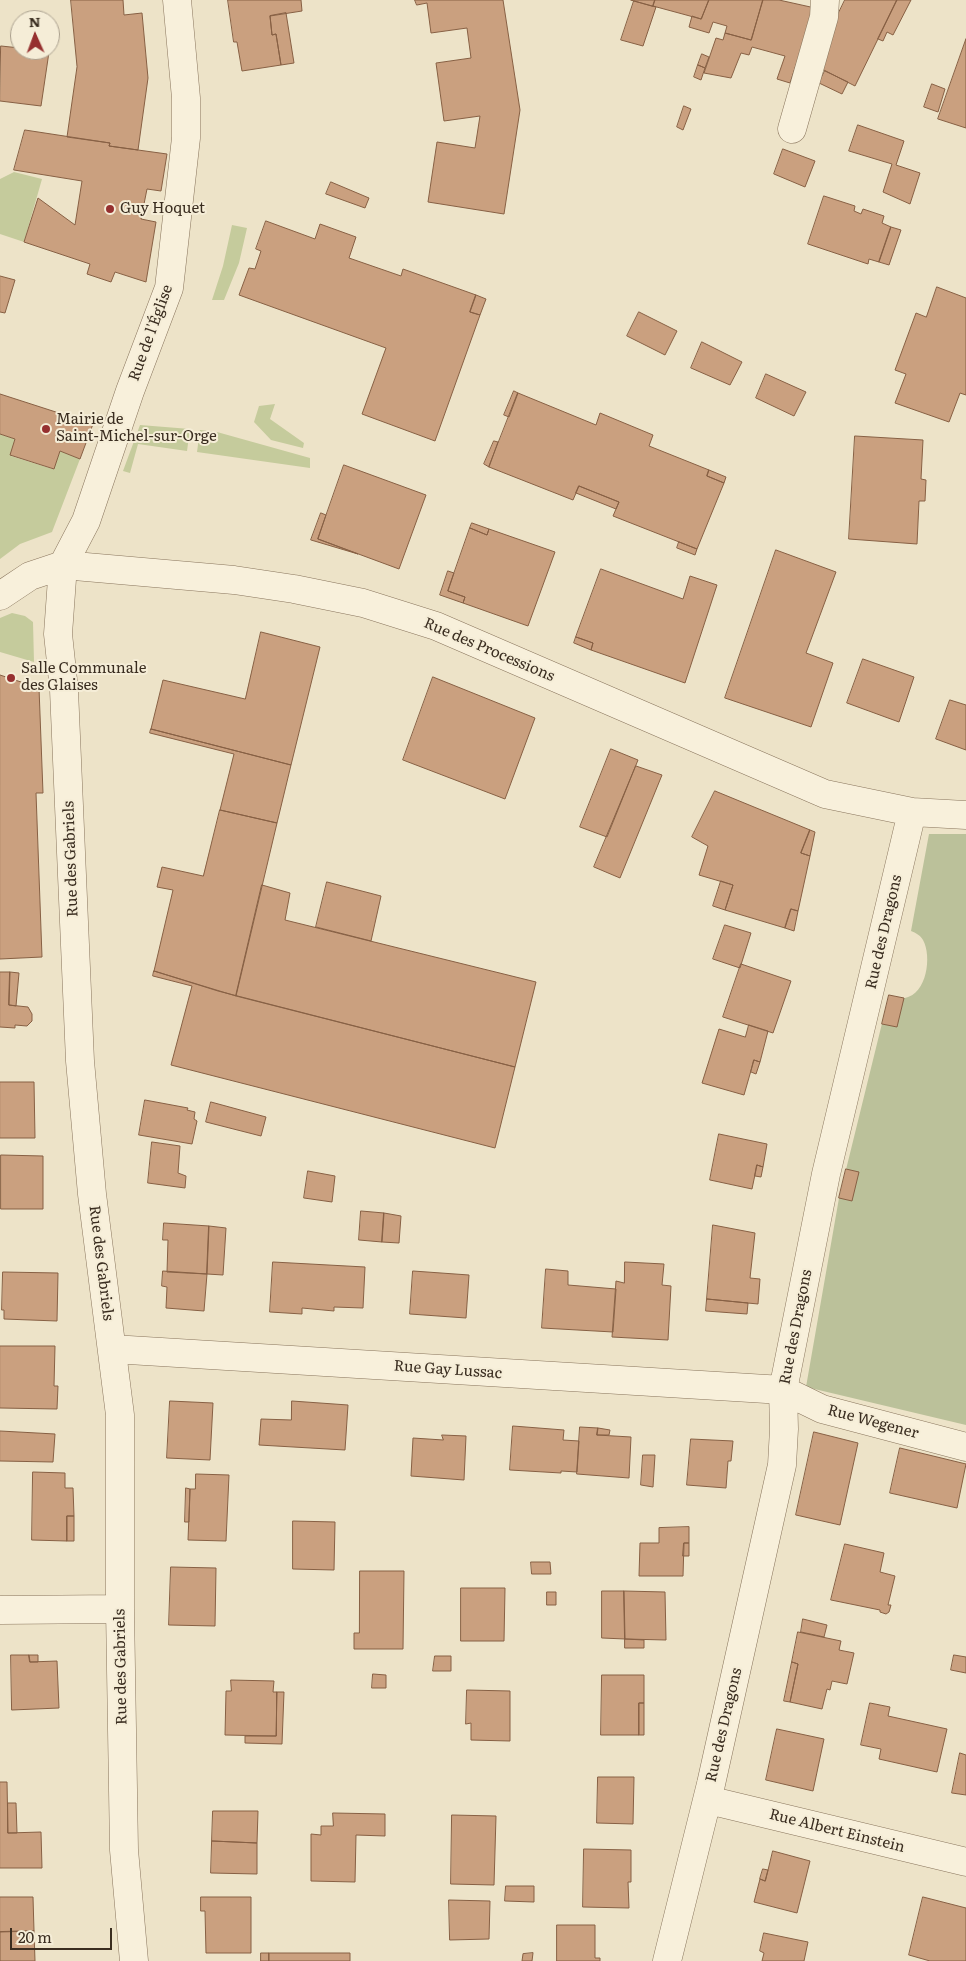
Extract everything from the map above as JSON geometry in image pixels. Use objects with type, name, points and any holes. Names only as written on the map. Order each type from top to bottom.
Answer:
[{"type":"street","name":"Rue de l'Église","points":[[63,565],[86,521],[130,391],[169,288],[186,138],[186,98],[177,0]]},
{"type":"street","points":[[792,129],[824,17],[825,0]]},
{"type":"street","name":"Rue des Processions","points":[[0,596],[30,576],[63,565],[234,580],[294,588],[363,602],[436,626],[826,794],[912,812],[966,815]]},
{"type":"street","name":"Rue des Gabriels","points":[[63,565],[58,634],[64,690],[80,1061],[92,1194],[120,1415],[120,1608],[124,1850],[134,1961]]},
{"type":"street","name":"Rue des Dragons","points":[[667,1961],[708,1800],[782,1465],[784,1429],[783,1390],[826,1174],[912,812]]},
{"type":"street","name":"Rue Gay Lussac","points":[[112,1349],[783,1390]]},
{"type":"street","name":"Rue Wegener","points":[[783,1390],[822,1409],[966,1447]]},
{"type":"street","points":[[0,1610],[120,1608]]},
{"type":"street","name":"Rue Albert Einstein","points":[[708,1800],[966,1862]]},
{"type":"green space","points":[[14,172],[42,179],[24,242],[0,234],[0,179]]},
{"type":"green space","points":[[232,225],[247,228],[239,263],[224,300],[212,300],[223,266]]},
{"type":"green space","points":[[275,404],[270,419],[304,443],[303,448],[271,440],[254,422],[259,406]]},
{"type":"green space","points":[[140,425],[190,429],[187,451],[138,444],[130,473],[123,471]]},
{"type":"green space","points":[[200,430],[217,432],[310,458],[310,468],[197,452]]},
{"type":"green space","points":[[0,434],[15,439],[11,456],[53,469],[60,451],[80,459],[52,532],[20,544],[0,559]]},
{"type":"green space","points":[[12,613],[25,616],[33,622],[34,662],[0,652],[0,618]]},
{"type":"green space","points":[[929,834],[966,834],[966,1425],[806,1387],[839,1198],[889,995],[905,998],[912,995],[923,982],[926,974],[926,947],[921,937],[911,931]]},
{"type":"building","points":[[71,0],[123,0],[124,15],[142,13],[148,78],[138,150],[109,146],[110,143],[67,137],[77,67]]},
{"type":"building","points":[[228,0],[301,0],[302,11],[270,16],[272,35],[276,34],[281,65],[242,71],[237,42],[234,42]]},
{"type":"building","points":[[415,0],[503,0],[520,110],[504,214],[428,202],[437,142],[475,148],[480,116],[444,121],[436,63],[471,58],[467,28],[431,33],[427,3],[417,5]]},
{"type":"building","points":[[631,0],[655,0],[653,6]]},
{"type":"building","points":[[655,0],[709,0],[701,19],[653,6]]},
{"type":"building","points":[[709,0],[763,0],[751,40],[725,33],[727,26],[713,22],[709,33],[689,27],[692,16],[701,19]]},
{"type":"building","points":[[763,0],[779,0],[815,8],[790,83],[777,79],[785,56],[752,47],[749,55],[741,53],[731,78],[704,73],[716,38],[723,40],[725,33],[751,40]]},
{"type":"building","points":[[845,0],[897,0],[855,86],[818,67],[823,45]]},
{"type":"building","points":[[897,0],[911,0],[893,35],[887,32],[883,41],[878,39]]},
{"type":"building","points":[[634,1],[656,7],[643,46],[621,40]]},
{"type":"building","points":[[286,13],[294,63],[281,65],[276,34],[272,35],[270,16]]},
{"type":"building","points":[[966,39],[966,128],[938,119]]},
{"type":"building","points":[[1,46],[10,47],[10,60],[48,60],[41,106],[0,101]]},
{"type":"building","points":[[702,54],[709,57],[705,68],[698,65]]},
{"type":"building","points":[[698,65],[705,68],[701,80],[694,77]]},
{"type":"building","points":[[825,71],[848,82],[842,94],[819,83]]},
{"type":"building","points":[[932,84],[945,89],[938,112],[924,107]]},
{"type":"building","points":[[684,106],[691,109],[683,130],[677,127]]},
{"type":"building","points":[[858,125],[904,141],[896,165],[920,173],[910,204],[883,192],[892,164],[849,151]]},
{"type":"building","name":"Guy Hoquet","points":[[25,130],[110,143],[109,146],[167,154],[161,191],[147,189],[141,219],[156,222],[146,282],[115,272],[111,282],[87,274],[90,264],[24,242],[38,198],[75,225],[82,181],[14,170]]},
{"type":"building","points":[[783,149],[815,161],[805,187],[774,174]]},
{"type":"building","points":[[331,182],[369,198],[365,208],[326,194]]},
{"type":"building","points":[[824,196],[855,206],[854,211],[861,214],[863,209],[884,216],[882,223],[891,227],[879,262],[869,259],[868,264],[808,244]]},
{"type":"building","points":[[266,221],[315,239],[320,224],[356,237],[349,258],[401,276],[403,269],[476,295],[470,312],[480,315],[435,441],[362,414],[386,348],[239,295],[249,268],[255,269],[261,251],[256,249]]},
{"type":"building","points":[[891,227],[901,230],[889,265],[879,262]]},
{"type":"building","points":[[0,276],[15,280],[5,313],[0,312]]},
{"type":"building","points":[[937,287],[966,298],[966,395],[960,393],[949,422],[895,403],[906,374],[895,370],[916,313],[926,317]]},
{"type":"building","points":[[476,295],[486,299],[480,315],[470,312]]},
{"type":"building","points":[[639,312],[677,331],[665,355],[627,336]]},
{"type":"building","points":[[702,342],[742,362],[730,385],[691,368]]},
{"type":"building","points":[[766,374],[806,392],[794,416],[756,398]]},
{"type":"building","points":[[514,391],[518,393],[509,417],[504,415]]},
{"type":"building","points":[[518,393],[596,425],[600,413],[653,435],[649,446],[709,470],[707,476],[724,483],[697,549],[613,516],[619,502],[579,486],[573,500],[489,467]]},
{"type":"building","name":"Mairie de Saint-Michel-sur-Orge","points":[[0,394],[93,424],[80,459],[60,451],[54,469],[10,455],[15,439],[0,434]]},
{"type":"building","points":[[855,436],[923,440],[921,479],[926,480],[925,501],[919,501],[917,544],[849,539]]},
{"type":"building","points":[[494,441],[498,442],[489,467],[484,464]]},
{"type":"building","points":[[344,465],[426,495],[399,569],[318,539]]},
{"type":"building","points":[[709,470],[726,477],[724,483],[707,476]]},
{"type":"building","points":[[579,486],[619,502],[616,509],[576,493]]},
{"type":"building","points":[[321,513],[326,515],[318,539],[358,554],[311,540]]},
{"type":"building","points":[[472,523],[489,529],[487,535],[470,528]]},
{"type":"building","points":[[470,528],[487,535],[489,529],[555,552],[528,626],[463,603],[465,597],[448,591]]},
{"type":"building","points":[[679,542],[697,549],[695,555],[677,548]]},
{"type":"building","points":[[776,550],[836,572],[806,653],[833,663],[811,727],[725,698]]},
{"type":"building","points":[[601,569],[683,599],[690,576],[717,585],[685,683],[591,650],[593,643],[576,637]]},
{"type":"building","points":[[448,571],[454,573],[448,591],[465,597],[463,603],[440,595]]},
{"type":"building","points":[[261,632],[320,647],[291,765],[151,729],[163,680],[245,699]]},
{"type":"building","points":[[576,637],[593,643],[591,650],[574,643]]},
{"type":"building","points":[[863,659],[914,677],[899,722],[847,703]]},
{"type":"building","points":[[0,675],[39,688],[43,793],[36,793],[42,957],[0,959]]},
{"type":"building","points":[[433,677],[535,718],[505,799],[403,760]]},
{"type":"building","points":[[950,700],[966,705],[966,750],[936,739]]},
{"type":"building","points":[[151,729],[291,765],[277,823],[220,810],[234,754],[150,733]]},
{"type":"building","points":[[611,749],[638,760],[607,837],[580,827]]},
{"type":"building","points":[[636,766],[662,775],[620,878],[594,867]]},
{"type":"building","points":[[715,791],[810,830],[801,853],[810,856],[798,911],[791,909],[785,928],[725,910],[733,885],[699,875],[708,846],[692,837]]},
{"type":"building","points":[[220,810],[277,823],[236,996],[154,971],[173,890],[157,887],[162,867],[203,876]]},
{"type":"building","points":[[810,830],[815,832],[810,856],[801,853]]},
{"type":"building","points":[[721,881],[733,885],[725,910],[713,906]]},
{"type":"building","points":[[327,882],[381,896],[371,941],[316,927]]},
{"type":"building","points":[[262,885],[290,893],[285,920],[536,982],[515,1067],[236,996]]},
{"type":"building","points":[[791,909],[798,911],[794,931],[785,928]]},
{"type":"building","points":[[725,925],[751,933],[740,968],[713,959]]},
{"type":"building","points":[[741,964],[791,981],[773,1033],[723,1017]]},
{"type":"building","points":[[154,971],[218,991],[515,1067],[495,1148],[171,1065],[192,986],[153,976]]},
{"type":"building","points":[[0,972],[10,972],[9,1005],[28,1007],[32,1014],[32,1021],[27,1026],[15,1025],[15,1028],[0,1027]]},
{"type":"building","points":[[10,972],[19,973],[16,1006],[9,1005]]},
{"type":"building","points":[[889,995],[904,998],[897,1027],[882,1024]]},
{"type":"building","points":[[749,1025],[768,1031],[760,1062],[754,1060],[744,1095],[702,1083],[719,1029],[745,1037]]},
{"type":"building","points":[[754,1060],[760,1062],[756,1074],[751,1072]]},
{"type":"building","points":[[0,1082],[34,1082],[35,1138],[0,1138]]},
{"type":"building","points":[[145,1100],[188,1108],[187,1110],[195,1112],[194,1119],[197,1121],[192,1144],[139,1135]]},
{"type":"building","points":[[211,1102],[266,1117],[261,1136],[206,1122]]},
{"type":"building","points":[[719,1134],[767,1144],[763,1167],[757,1165],[752,1189],[710,1180]]},
{"type":"building","points":[[152,1142],[180,1146],[178,1173],[186,1176],[185,1188],[148,1183]]},
{"type":"building","points":[[1,1155],[43,1156],[43,1209],[1,1209]]},
{"type":"building","points":[[757,1165],[763,1167],[761,1177],[755,1176]]},
{"type":"building","points":[[846,1169],[859,1172],[852,1201],[839,1198]]},
{"type":"building","points":[[308,1171],[335,1176],[332,1202],[304,1198]]},
{"type":"building","points":[[361,1211],[384,1213],[382,1242],[359,1240]]},
{"type":"building","points":[[384,1213],[401,1216],[399,1243],[382,1242]]},
{"type":"building","points":[[164,1223],[209,1226],[207,1274],[167,1272],[168,1240],[163,1240]]},
{"type":"building","points":[[713,1225],[755,1233],[750,1278],[760,1279],[758,1304],[707,1299]]},
{"type":"building","points":[[209,1226],[226,1228],[223,1275],[207,1274]]},
{"type":"building","points":[[273,1262],[365,1267],[363,1308],[334,1307],[334,1311],[302,1308],[302,1314],[270,1312]]},
{"type":"building","points":[[625,1262],[664,1264],[662,1285],[671,1286],[668,1340],[612,1337],[616,1281],[624,1283]]},
{"type":"building","points":[[546,1269],[568,1271],[568,1285],[616,1289],[613,1332],[542,1328]]},
{"type":"building","points":[[163,1271],[207,1274],[204,1311],[166,1308],[167,1287],[162,1286]]},
{"type":"building","points":[[413,1271],[469,1275],[466,1318],[410,1314]]},
{"type":"building","points":[[3,1272],[58,1273],[57,1321],[4,1319],[4,1310],[2,1310]]},
{"type":"building","points":[[707,1299],[748,1303],[747,1314],[706,1311]]},
{"type":"building","points":[[0,1346],[55,1346],[54,1386],[58,1386],[57,1409],[0,1408]]},
{"type":"building","points":[[170,1401],[213,1403],[210,1460],[167,1458]]},
{"type":"building","points":[[292,1401],[348,1405],[345,1450],[259,1445],[261,1419],[291,1420]]},
{"type":"building","points":[[513,1426],[564,1430],[563,1440],[579,1441],[577,1472],[510,1470]]},
{"type":"building","points":[[580,1427],[598,1428],[597,1435],[631,1437],[629,1478],[577,1474]]},
{"type":"building","points":[[598,1428],[610,1430],[609,1435],[597,1435]]},
{"type":"building","points":[[0,1431],[55,1434],[53,1462],[0,1461]]},
{"type":"building","points":[[814,1432],[858,1443],[840,1525],[796,1515]]},
{"type":"building","points":[[442,1435],[466,1436],[464,1480],[411,1476],[413,1438],[443,1440]]},
{"type":"building","points":[[691,1439],[733,1441],[731,1461],[728,1461],[726,1488],[687,1485]]},
{"type":"building","points":[[900,1448],[966,1464],[957,1508],[890,1493]]},
{"type":"building","points":[[643,1455],[655,1455],[653,1487],[641,1485]]},
{"type":"building","points":[[33,1472],[65,1473],[65,1488],[73,1488],[74,1516],[67,1516],[67,1541],[32,1540]]},
{"type":"building","points":[[196,1474],[229,1475],[226,1541],[188,1540],[190,1489],[195,1489]]},
{"type":"building","points":[[186,1488],[190,1489],[189,1522],[185,1522]]},
{"type":"building","points":[[67,1516],[74,1516],[74,1541],[67,1541]]},
{"type":"building","points":[[293,1521],[335,1522],[334,1570],[293,1569]]},
{"type":"building","points":[[689,1527],[689,1543],[684,1543],[683,1576],[639,1576],[640,1543],[659,1543],[659,1528]]},
{"type":"building","points":[[684,1543],[689,1543],[689,1556],[683,1556]]},
{"type":"building","points":[[845,1544],[884,1553],[880,1572],[895,1576],[888,1605],[891,1605],[889,1612],[886,1614],[880,1612],[880,1610],[831,1600]]},
{"type":"building","points":[[531,1562],[550,1562],[551,1574],[532,1574]]},
{"type":"building","points":[[171,1567],[216,1568],[215,1626],[169,1625]]},
{"type":"building","points":[[360,1571],[404,1571],[403,1649],[354,1649],[354,1633],[359,1633]]},
{"type":"building","points":[[461,1588],[505,1588],[504,1641],[461,1641]]},
{"type":"building","points":[[602,1591],[624,1591],[625,1639],[602,1638]]},
{"type":"building","points":[[624,1591],[665,1592],[666,1640],[625,1639]]},
{"type":"building","points":[[547,1592],[556,1592],[556,1605],[547,1605]]},
{"type":"building","points":[[803,1619],[827,1625],[824,1637],[801,1632]]},
{"type":"building","points":[[798,1632],[841,1641],[839,1650],[854,1653],[847,1684],[832,1681],[830,1690],[827,1689],[822,1709],[790,1702],[798,1664],[792,1662]]},
{"type":"building","points":[[625,1639],[644,1640],[644,1648],[625,1648]]},
{"type":"building","points":[[11,1655],[29,1655],[30,1662],[57,1661],[59,1708],[12,1710]]},
{"type":"building","points":[[29,1655],[38,1655],[38,1662],[30,1662]]},
{"type":"building","points":[[954,1655],[966,1657],[966,1673],[951,1670]]},
{"type":"building","points":[[435,1656],[451,1656],[451,1671],[433,1671]]},
{"type":"building","points":[[792,1662],[798,1664],[790,1702],[784,1701]]},
{"type":"building","points":[[373,1674],[386,1675],[386,1688],[372,1688]]},
{"type":"building","points":[[602,1675],[644,1675],[644,1703],[639,1703],[639,1735],[601,1735]]},
{"type":"building","points":[[231,1680],[274,1681],[273,1692],[277,1692],[276,1736],[225,1735],[226,1691],[231,1691]]},
{"type":"building","points":[[467,1690],[510,1691],[510,1741],[471,1740],[471,1723],[466,1724]]},
{"type":"building","points":[[277,1692],[284,1692],[282,1744],[245,1743],[245,1736],[276,1736]]},
{"type":"building","points":[[639,1703],[644,1703],[644,1735],[639,1735]]},
{"type":"building","points":[[870,1703],[890,1707],[888,1716],[947,1729],[937,1772],[879,1759],[881,1749],[861,1745]]},
{"type":"building","points":[[777,1729],[824,1739],[813,1791],[766,1780]]},
{"type":"building","points":[[960,1753],[966,1755],[966,1795],[952,1793]]},
{"type":"building","points":[[598,1777],[634,1777],[633,1824],[597,1823]]},
{"type":"building","points":[[0,1782],[7,1782],[8,1833],[41,1832],[42,1868],[0,1868]]},
{"type":"building","points":[[8,1803],[16,1803],[17,1833],[8,1833]]},
{"type":"building","points":[[213,1811],[258,1811],[257,1843],[212,1841]]},
{"type":"building","points":[[333,1813],[385,1814],[385,1836],[356,1835],[355,1882],[311,1881],[311,1834],[321,1835],[321,1826],[333,1826]]},
{"type":"building","points":[[452,1815],[496,1816],[494,1885],[451,1884]]},
{"type":"building","points":[[212,1841],[257,1843],[257,1874],[211,1873]]},
{"type":"building","points":[[584,1849],[631,1850],[631,1882],[628,1882],[629,1908],[583,1907]]},
{"type":"building","points":[[773,1851],[810,1861],[797,1913],[754,1902],[760,1879],[765,1881]]},
{"type":"building","points":[[763,1869],[768,1870],[765,1881],[760,1879]]},
{"type":"building","points":[[506,1886],[534,1886],[534,1902],[505,1901]]},
{"type":"building","points":[[0,1897],[33,1897],[34,1931],[0,1932]]},
{"type":"building","points":[[201,1897],[251,1897],[251,1953],[206,1953],[205,1911],[201,1911]]},
{"type":"building","points":[[923,1897],[966,1908],[966,1961],[930,1961],[909,1955]]},
{"type":"building","points":[[449,1900],[490,1901],[489,1939],[450,1940]]},
{"type":"building","points":[[557,1925],[595,1925],[595,1958],[600,1958],[600,1961],[557,1961]]},
{"type":"building","points":[[34,1931],[35,1961],[0,1961],[0,1932]]},
{"type":"building","points":[[764,1933],[808,1942],[804,1961],[762,1961],[764,1953],[760,1951]]},
{"type":"building","points":[[261,1953],[269,1953],[269,1961],[261,1961]]},
{"type":"building","points":[[269,1953],[350,1953],[350,1961],[269,1961]]},
{"type":"building","points":[[533,1953],[532,1961],[522,1961],[523,1954]]},
{"type":"place","name":"Guy Hoquet","points":[[110,209]]},
{"type":"place","name":"Mairie de Saint-Michel-sur-Orge","points":[[46,429]]},
{"type":"place","name":"Salle Communale des Glaises","points":[[11,678]]}]
